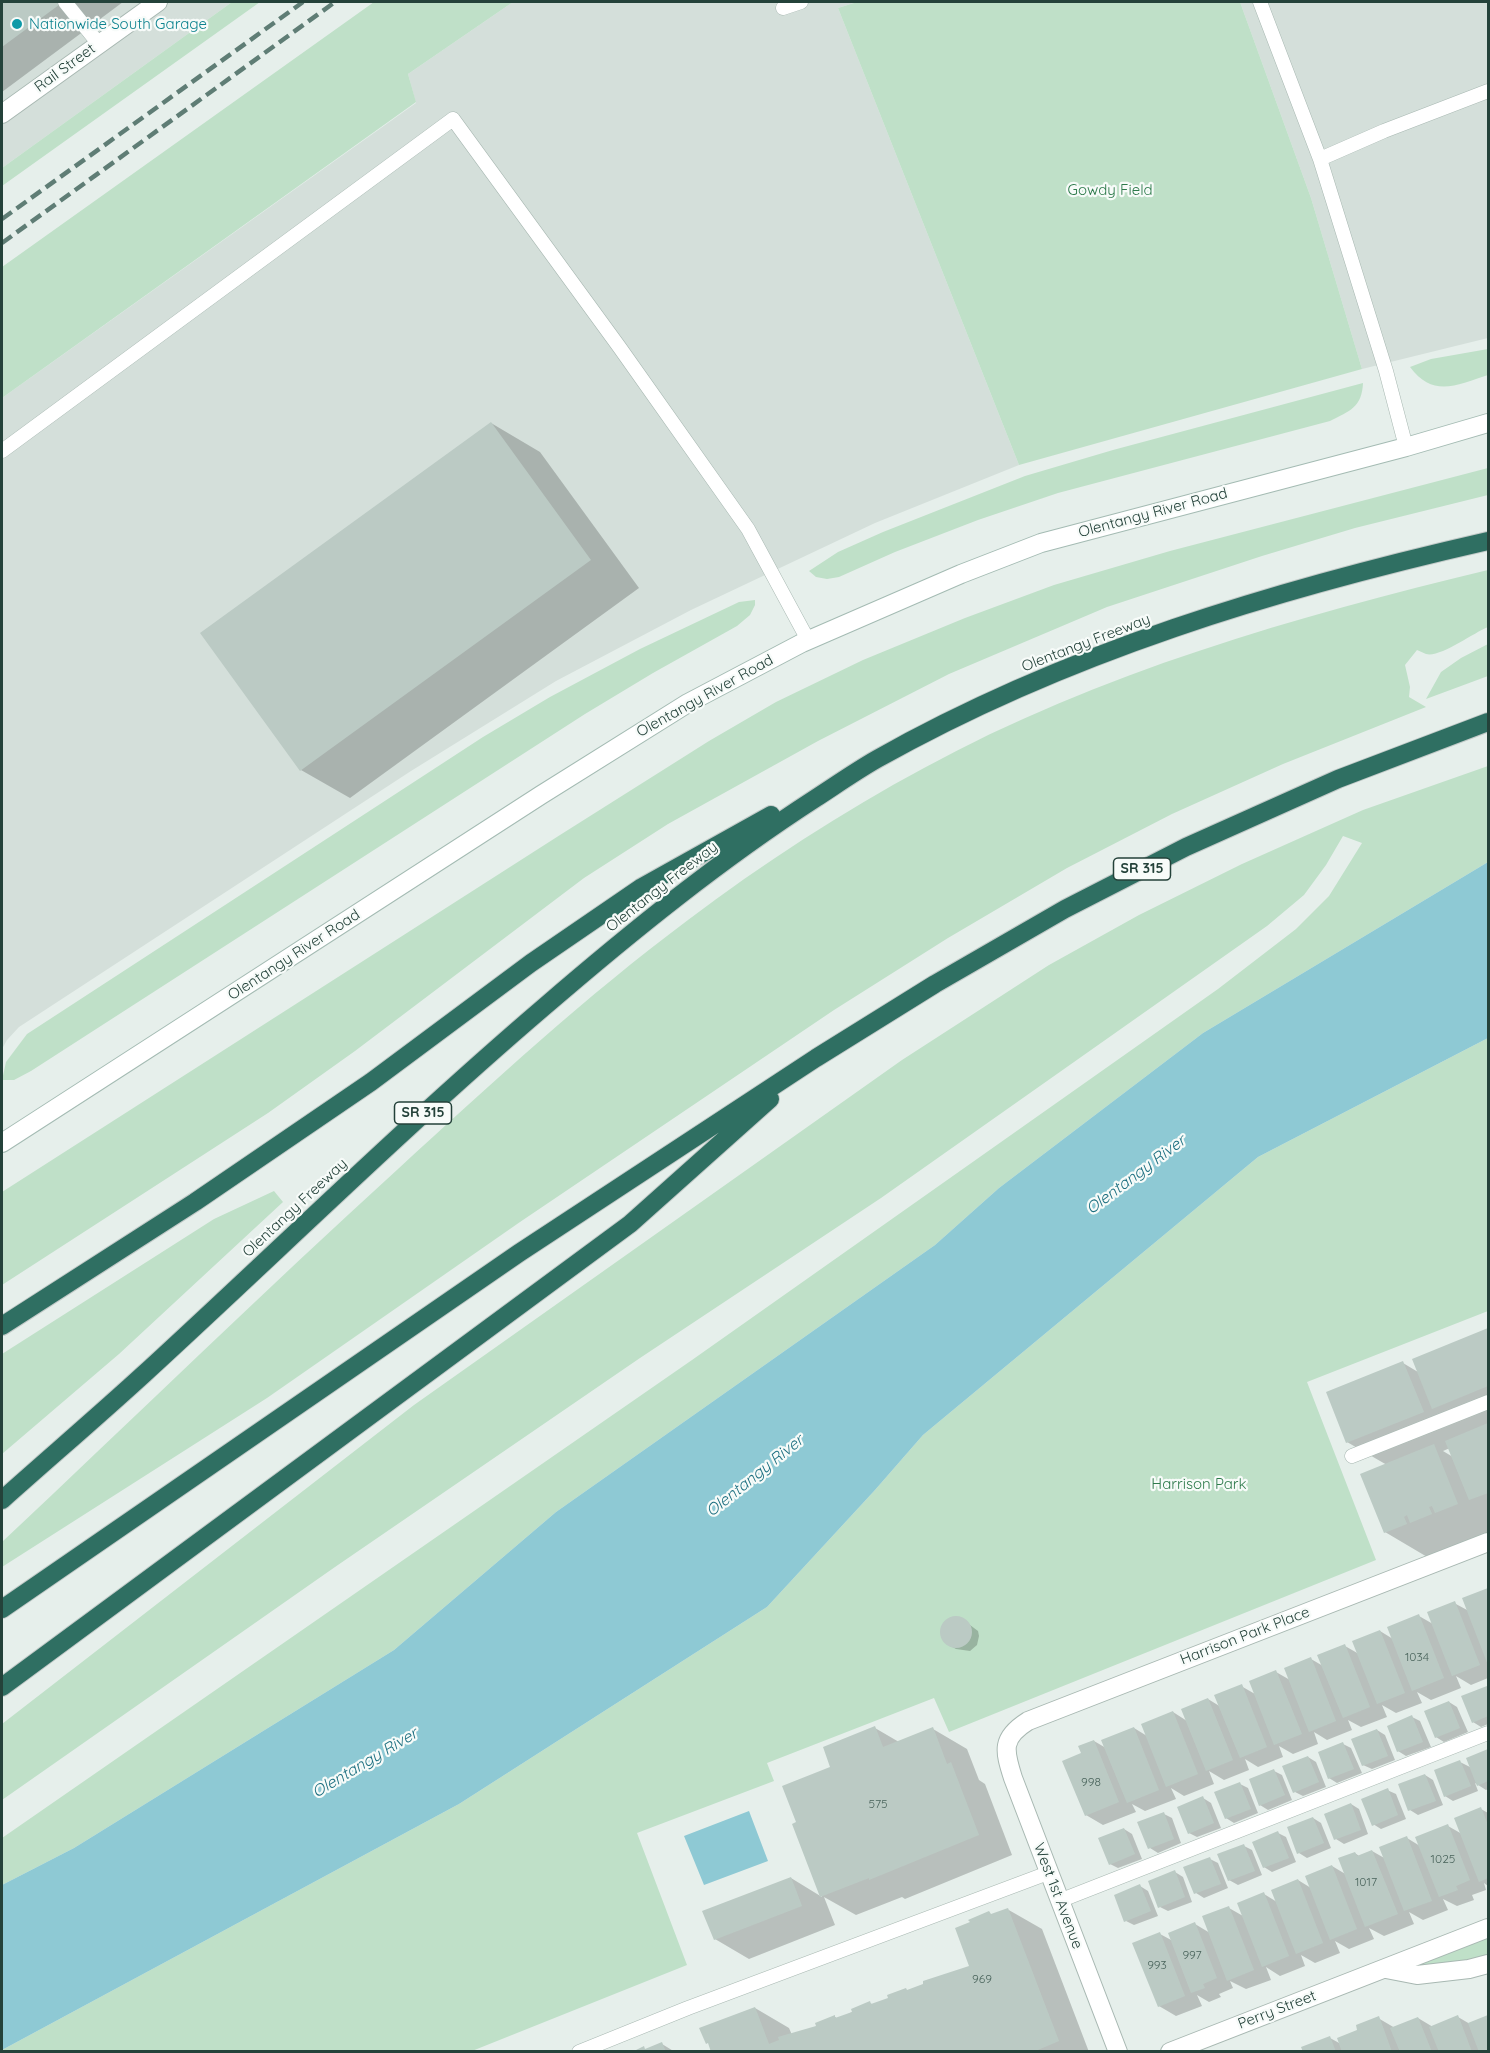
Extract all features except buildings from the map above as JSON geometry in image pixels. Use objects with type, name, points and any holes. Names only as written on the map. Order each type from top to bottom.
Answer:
[{"type":"highway","name":"Olentangy Freeway","points":[[2,1500],[141,1377],[466,1074],[633,931],[761,834],[874,761],[941,725],[1019,688],[1172,628],[1383,565],[1488,541]]},
{"type":"highway","name":"SR 315","points":[[2,1609],[519,1253],[816,1058],[935,984],[1055,915],[1186,847],[1338,779],[1488,722]]},
{"type":"highway","points":[[2,1326],[195,1202],[371,1082],[531,963],[642,887],[765,817],[874,761]]},
{"type":"highway","points":[[2,1687],[630,1224],[816,1058]]},
{"type":"main road","name":"Rail Street","points":[[2,114],[158,2]]},
{"type":"main road","name":"Olentangy River Road","points":[[2,1143],[580,770],[688,703],[808,640],[961,574],[1041,543],[1406,447],[1488,423]]},
{"type":"main road","name":"Harrison Park Place","points":[[1008,1740],[1017,1728],[1028,1721],[1488,1542]]},
{"type":"main road","name":"West 1st Avenue","points":[[1008,1740],[1006,1755],[1048,1873],[1118,2052]]},
{"type":"main road","name":"Perry Street","points":[[1170,2052],[1488,1928]]},
{"type":"main road","points":[[1384,1969],[1418,1975],[1469,1969],[1488,1964]]},
{"type":"lane","points":[[65,2],[99,44]]},
{"type":"lane","points":[[783,8],[801,2]]},
{"type":"lane","points":[[1260,2],[1320,159],[1386,371],[1406,447]]},
{"type":"lane","points":[[1320,159],[1384,131],[1488,91]]},
{"type":"lane","points":[[2,451],[453,119],[629,360],[748,529],[808,640]]},
{"type":"lane","points":[[1352,1456],[1488,1402]]},
{"type":"lane","points":[[1059,1901],[1488,1732]]},
{"type":"lane","points":[[579,2052],[699,2004],[1048,1873]]},
{"type":"shaded area","points":[[2,2],[232,2],[2,168]]},
{"type":"shaded area","points":[[513,2],[857,2],[838,8],[1019,465],[875,523],[691,610],[556,681],[411,771],[19,1027],[2,1049],[2,398],[416,103],[408,74]]},
{"type":"shaded area","points":[[1240,2],[1488,2],[1488,338],[1362,369],[1311,198]]},
{"type":"green space","points":[[232,2],[260,2],[2,186],[2,168]]},
{"type":"green space","points":[[374,2],[513,2],[408,74],[416,102],[2,398],[2,267]]},
{"type":"green space","name":"Gowdy Field","points":[[857,2],[1240,2],[1311,198],[1362,369],[1019,465],[838,8]]},
{"type":"green space","points":[[1488,349],[1488,375],[1456,385],[1437,386],[1428,383],[1410,367],[1431,359]]},
{"type":"green space","points":[[1363,383],[1360,398],[1354,407],[1330,421],[1058,493],[978,520],[895,552],[839,577],[827,579],[816,577],[809,571],[838,552],[883,532],[1025,476]]},
{"type":"green space","points":[[1488,468],[1488,495],[1355,528],[1107,607],[949,674],[818,741],[668,824],[584,878],[355,1051],[268,1113],[2,1285],[2,1192],[560,835],[709,741],[776,702],[863,660],[965,618],[1054,585],[1170,551]]},
{"type":"green space","points":[[1488,570],[1488,627],[1439,652],[1426,654],[1417,650],[1405,665],[1410,687],[1409,697],[1426,707],[1283,764],[1172,814],[1067,868],[948,938],[834,1010],[520,1222],[267,1398],[2,1567],[2,1542],[398,1169],[540,1041],[613,979],[688,920],[774,859],[863,802],[924,768],[990,734],[1059,703],[1129,676],[1271,628]]},
{"type":"green space","points":[[755,600],[750,615],[737,626],[585,714],[31,1071],[14,1080],[2,1080],[6,1062],[27,1034],[483,737],[550,697],[640,649],[739,602]]},
{"type":"green space","points":[[1488,644],[1488,676],[1426,699],[1441,672]]},
{"type":"green space","points":[[1488,766],[1488,862],[1203,1033],[999,1188],[935,1245],[556,1512],[394,1650],[74,1848],[2,1885],[2,1838],[692,1360],[1218,989],[1296,929],[1329,896],[1362,843],[1343,836],[1326,865],[1304,895],[1267,926],[881,1198],[640,1358],[335,1567],[2,1800],[2,1724],[414,1405],[902,1060],[1049,965],[1139,915],[1242,864],[1363,810]]},
{"type":"green space","name":"Harrison Park","points":[[1488,1038],[1488,1311],[1307,1382],[1376,1560],[949,1732],[934,1698],[767,1763],[774,1781],[637,1833],[687,1965],[472,2051],[2,2052],[459,1804],[767,1607],[923,1435],[1258,1157]]},
{"type":"green space","points":[[274,1191],[283,1202],[119,1354],[2,1454],[2,1354],[214,1219]]},
{"type":"green space","points":[[1488,1928],[1488,1964],[1384,1969]]},
{"type":"water","name":"Olentangy River","points":[[1488,862],[1488,1038],[1258,1157],[923,1435],[767,1607],[459,1804],[2,2050],[2,1885],[74,1848],[394,1650],[556,1512],[935,1245],[999,1188],[1203,1033]]},
{"type":"water","points":[[749,1811],[768,1861],[704,1885],[684,1836]]},
{"type":"railway","points":[[2,219],[303,2]]},
{"type":"railway","points":[[2,243],[335,2]]},
{"type":"place","name":"Nationwide South Garage","points":[[17,24]]}]
